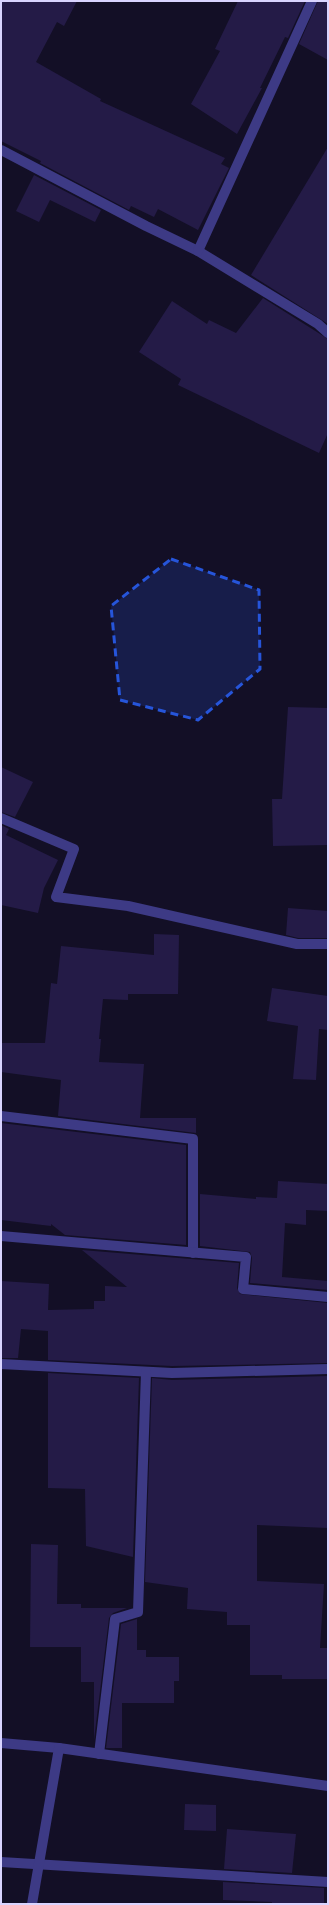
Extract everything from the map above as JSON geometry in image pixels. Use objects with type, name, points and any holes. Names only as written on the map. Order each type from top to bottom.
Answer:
[{"type":"street","points":[[198,251],[295,35],[312,1]]},
{"type":"street","points":[[1,150],[146,226],[198,251],[318,324],[328,333]]},
{"type":"street","points":[[1,818],[74,849],[56,897],[128,906],[297,944],[328,944]]},
{"type":"street","points":[[1,1116],[193,1139],[192,1253]]},
{"type":"street","points":[[1,1236],[246,1257],[243,1289],[328,1298]]},
{"type":"street","points":[[1,1364],[172,1373],[328,1369]]},
{"type":"street","points":[[99,1754],[115,1619],[138,1612],[146,1372]]},
{"type":"street","points":[[1,1743],[58,1748],[328,1786]]},
{"type":"street","points":[[32,1904],[58,1748]]},
{"type":"street","points":[[1,1862],[328,1882]]},
{"type":"highlighted area","points":[[171,559],[259,590],[260,669],[198,720],[120,700],[111,606]]},
{"type":"building","points":[[1,1],[77,1],[64,26],[57,22],[36,62],[101,99],[100,101],[225,158],[221,164],[229,168],[198,230],[158,209],[154,217],[131,206],[129,210],[40,163],[41,161],[1,141]]},
{"type":"building","points":[[238,1],[305,1],[288,38],[285,37],[260,88],[262,88],[237,134],[191,104],[220,51],[215,49]]},
{"type":"building","points":[[318,1],[328,1],[328,60],[299,44]]},
{"type":"building","points":[[328,147],[328,324],[251,275]]},
{"type":"building","points":[[34,175],[101,210],[95,222],[50,200],[39,222],[16,211]]},
{"type":"building","points":[[263,298],[328,339],[328,433],[319,453],[178,385],[181,379],[139,352],[172,301],[207,324],[209,320],[236,333]]},
{"type":"building","points":[[288,707],[328,708],[328,845],[273,846],[272,799],[282,799]]},
{"type":"building","points":[[1,767],[33,782],[15,817],[1,812]]},
{"type":"building","points":[[1,825],[9,829],[6,835],[58,860],[44,888],[38,913],[1,905]]},
{"type":"building","points":[[288,908],[328,911],[328,938],[298,938],[286,935]]},
{"type":"building","points":[[154,934],[179,935],[178,994],[128,994],[128,1000],[103,999],[99,1039],[101,1039],[99,1062],[144,1064],[140,1118],[196,1118],[196,1133],[58,1116],[61,1080],[1,1072],[1,1043],[45,1043],[51,983],[57,984],[61,946],[154,955]]},
{"type":"building","points":[[272,988],[328,996],[328,1030],[319,1029],[316,1080],[293,1079],[298,1026],[267,1021]]},
{"type":"building","points":[[1,1123],[186,1145],[186,1245],[65,1235],[51,1224],[51,1226],[1,1220]]},
{"type":"building","points":[[278,1181],[328,1184],[328,1211],[306,1210],[306,1225],[285,1223],[282,1277],[328,1281],[328,1290],[250,1283],[252,1258],[250,1252],[200,1246],[200,1194],[256,1199],[256,1197],[277,1198]]},
{"type":"building","points":[[82,1250],[239,1263],[237,1288],[240,1294],[328,1303],[328,1363],[172,1366],[48,1360],[48,1331],[21,1329],[18,1358],[1,1358],[1,1281],[49,1284],[48,1310],[94,1309],[94,1301],[105,1301],[105,1286],[127,1287]]},
{"type":"building","points":[[48,1373],[139,1378],[133,1557],[86,1546],[85,1489],[48,1488]]},
{"type":"building","points":[[328,1376],[328,1528],[257,1525],[257,1581],[324,1584],[320,1648],[328,1648],[328,1679],[282,1679],[282,1675],[250,1675],[250,1625],[227,1625],[227,1612],[187,1609],[188,1588],[145,1582],[152,1378],[172,1380]]},
{"type":"building","points":[[31,1544],[58,1545],[57,1604],[81,1604],[81,1608],[127,1608],[113,1613],[109,1618],[94,1740],[94,1682],[81,1682],[81,1647],[30,1647]]},
{"type":"building","points":[[137,1619],[137,1650],[146,1650],[146,1657],[179,1657],[179,1681],[174,1681],[174,1703],[122,1703],[122,1748],[106,1748],[121,1624]]},
{"type":"building","points":[[185,1804],[216,1805],[216,1831],[184,1830]]},
{"type":"building","points":[[227,1829],[296,1834],[292,1873],[224,1869]]},
{"type":"building","points":[[223,1882],[324,1888],[324,1904],[272,1904],[272,1902],[223,1900]]}]
